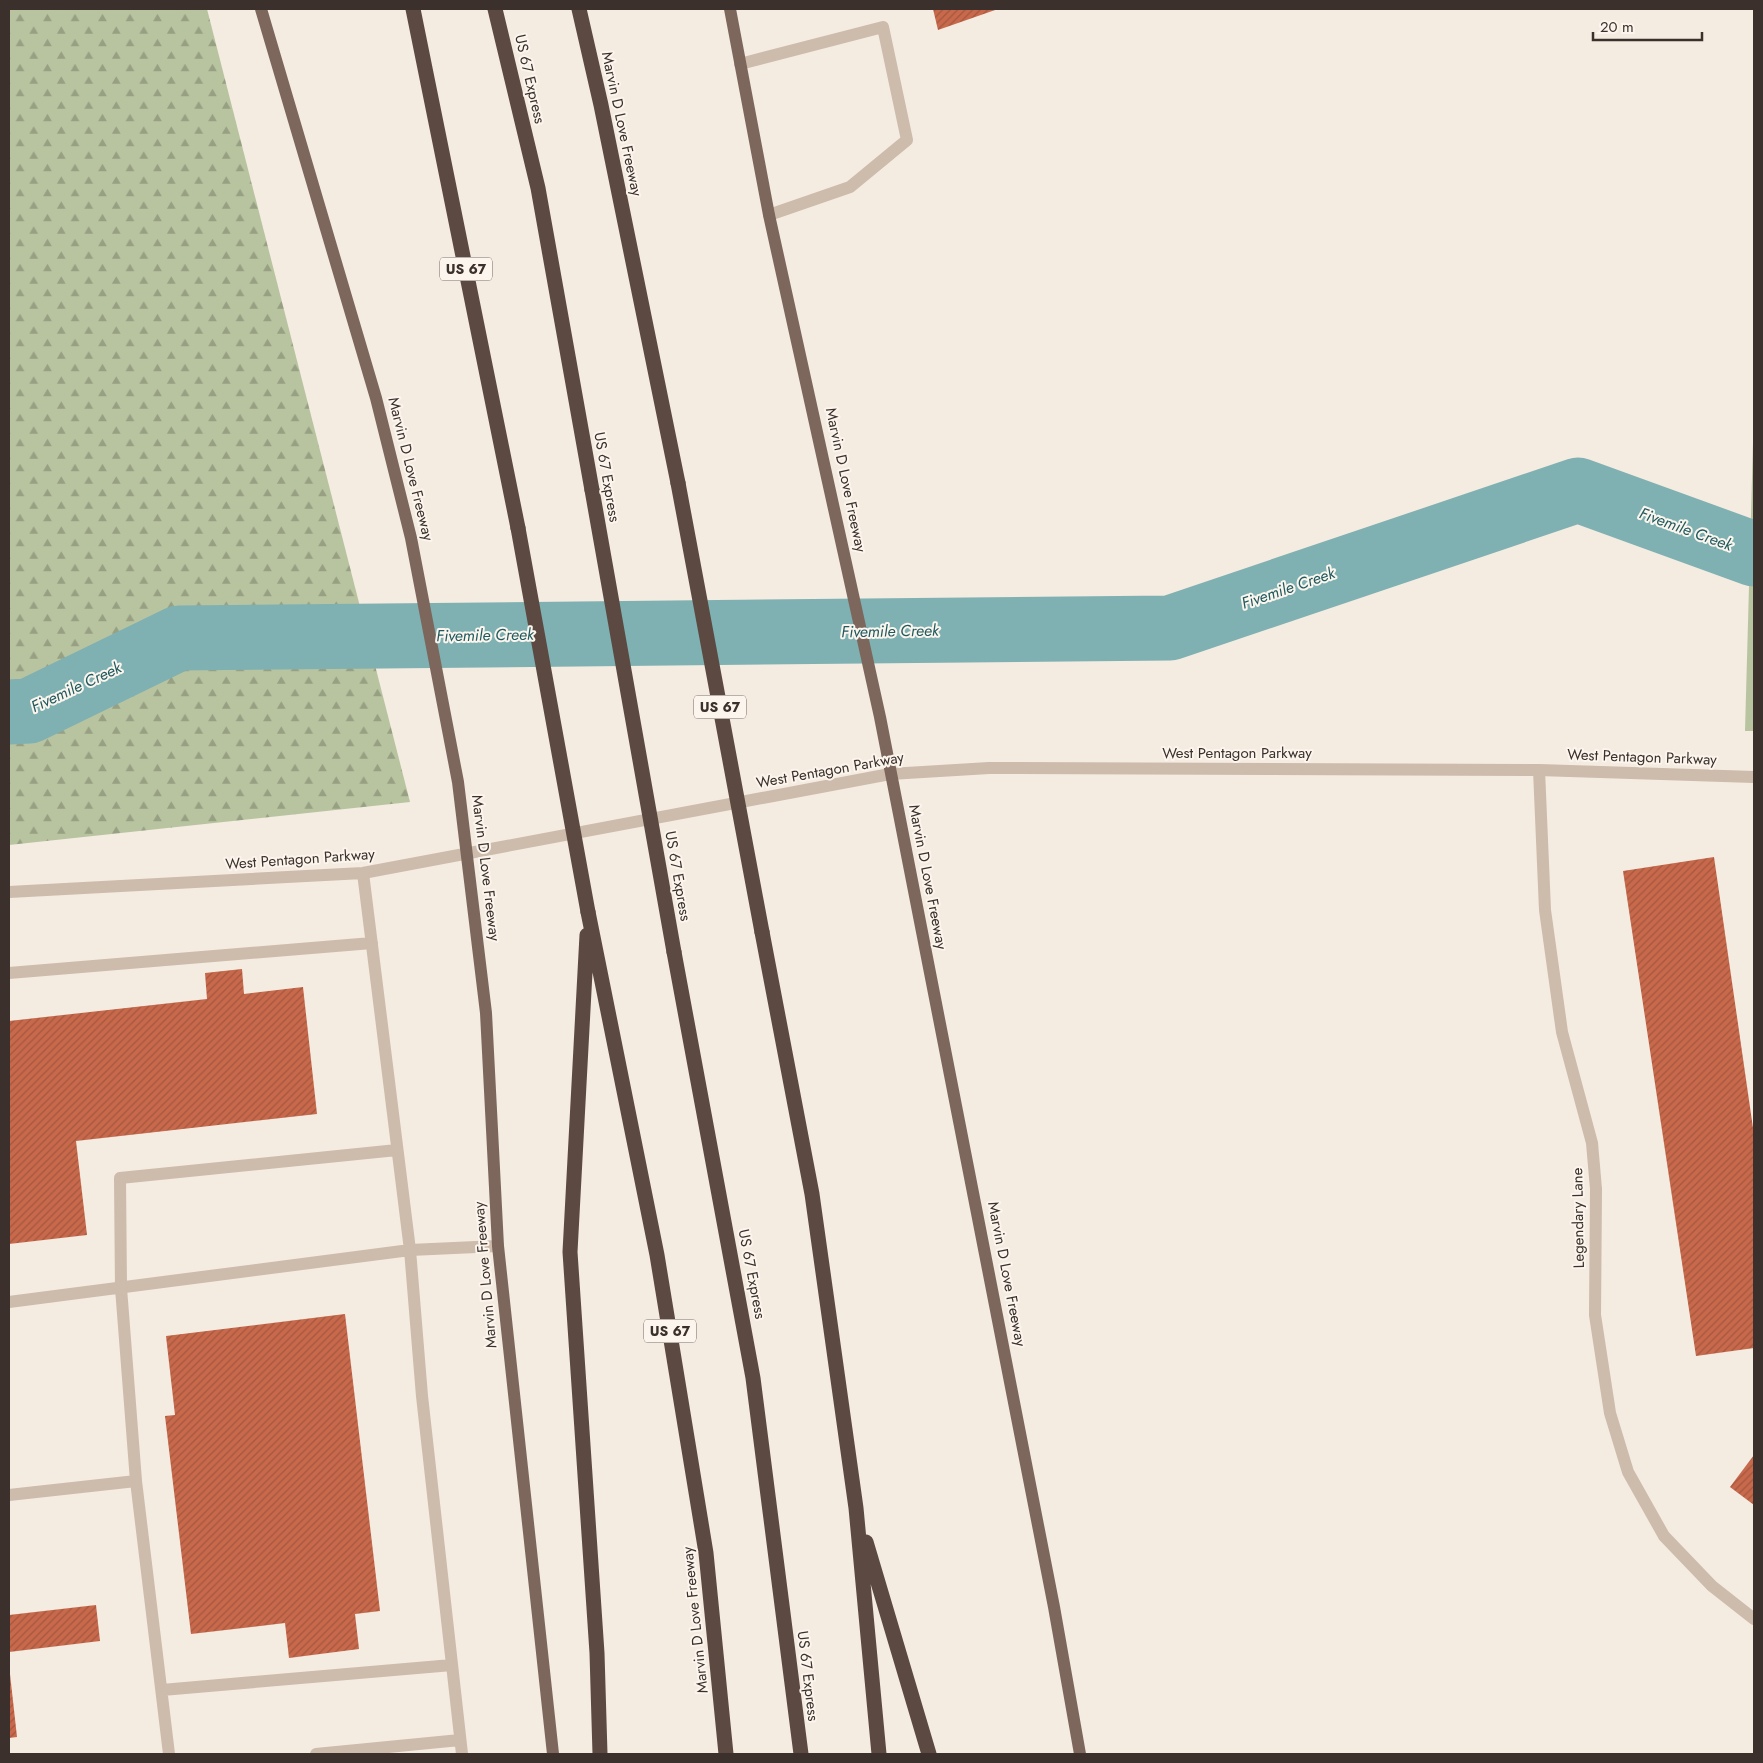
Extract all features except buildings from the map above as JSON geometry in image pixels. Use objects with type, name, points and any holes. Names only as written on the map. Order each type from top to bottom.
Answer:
[{"type":"highway","name":"Marvin D Love Freeway","points":[[413,9],[518,528],[588,912],[657,1254],[705,1543],[726,1754]]},
{"type":"highway","name":"US 67 Express","points":[[495,9],[538,188],[674,952],[753,1378],[801,1754]]},
{"type":"highway","name":"Marvin D Love Freeway","points":[[579,9],[601,105],[678,483],[812,1194],[856,1508],[879,1754]]},
{"type":"highway","points":[[588,912],[570,1252],[597,1653],[600,1754]]},
{"type":"highway","points":[[856,1508],[929,1754]]},
{"type":"main road","name":"Marvin D Love Freeway","points":[[261,9],[376,398],[411,538],[458,782],[486,1013],[498,1246],[553,1754]]},
{"type":"main road","name":"Marvin D Love Freeway","points":[[730,9],[769,215],[880,717],[1052,1597],[1080,1754]]},
{"type":"street","points":[[740,64],[883,27],[907,140],[850,188],[769,215]]},
{"type":"street","name":"West Pentagon Parkway","points":[[9,892],[364,873],[890,774],[989,768],[1539,770],[1754,777]]},
{"type":"street","name":"Legendary Lane","points":[[1539,770],[1545,910],[1560,1022],[1592,1143],[1596,1189],[1595,1315],[1610,1413],[1628,1472],[1664,1536],[1712,1586],[1754,1619]]},
{"type":"street","points":[[364,873],[410,1250],[422,1396],[462,1754]]},
{"type":"street","points":[[9,973],[372,943]]},
{"type":"street","points":[[169,1754],[136,1480],[121,1288],[120,1178],[397,1150]]},
{"type":"street","points":[[9,1302],[410,1250],[498,1246]]},
{"type":"street","points":[[9,1495],[136,1480]]},
{"type":"street","points":[[162,1690],[452,1665]]},
{"type":"street","points":[[316,1754],[460,1740]]},
{"type":"green space","points":[[9,9],[207,9],[410,802],[9,845]]},
{"type":"green space","points":[[1753,442],[1754,731],[1745,731]]},
{"type":"waterway","name":"Fivemile Creek","points":[[9,712],[29,711],[179,638],[1170,628],[1578,490],[1754,554]]}]
